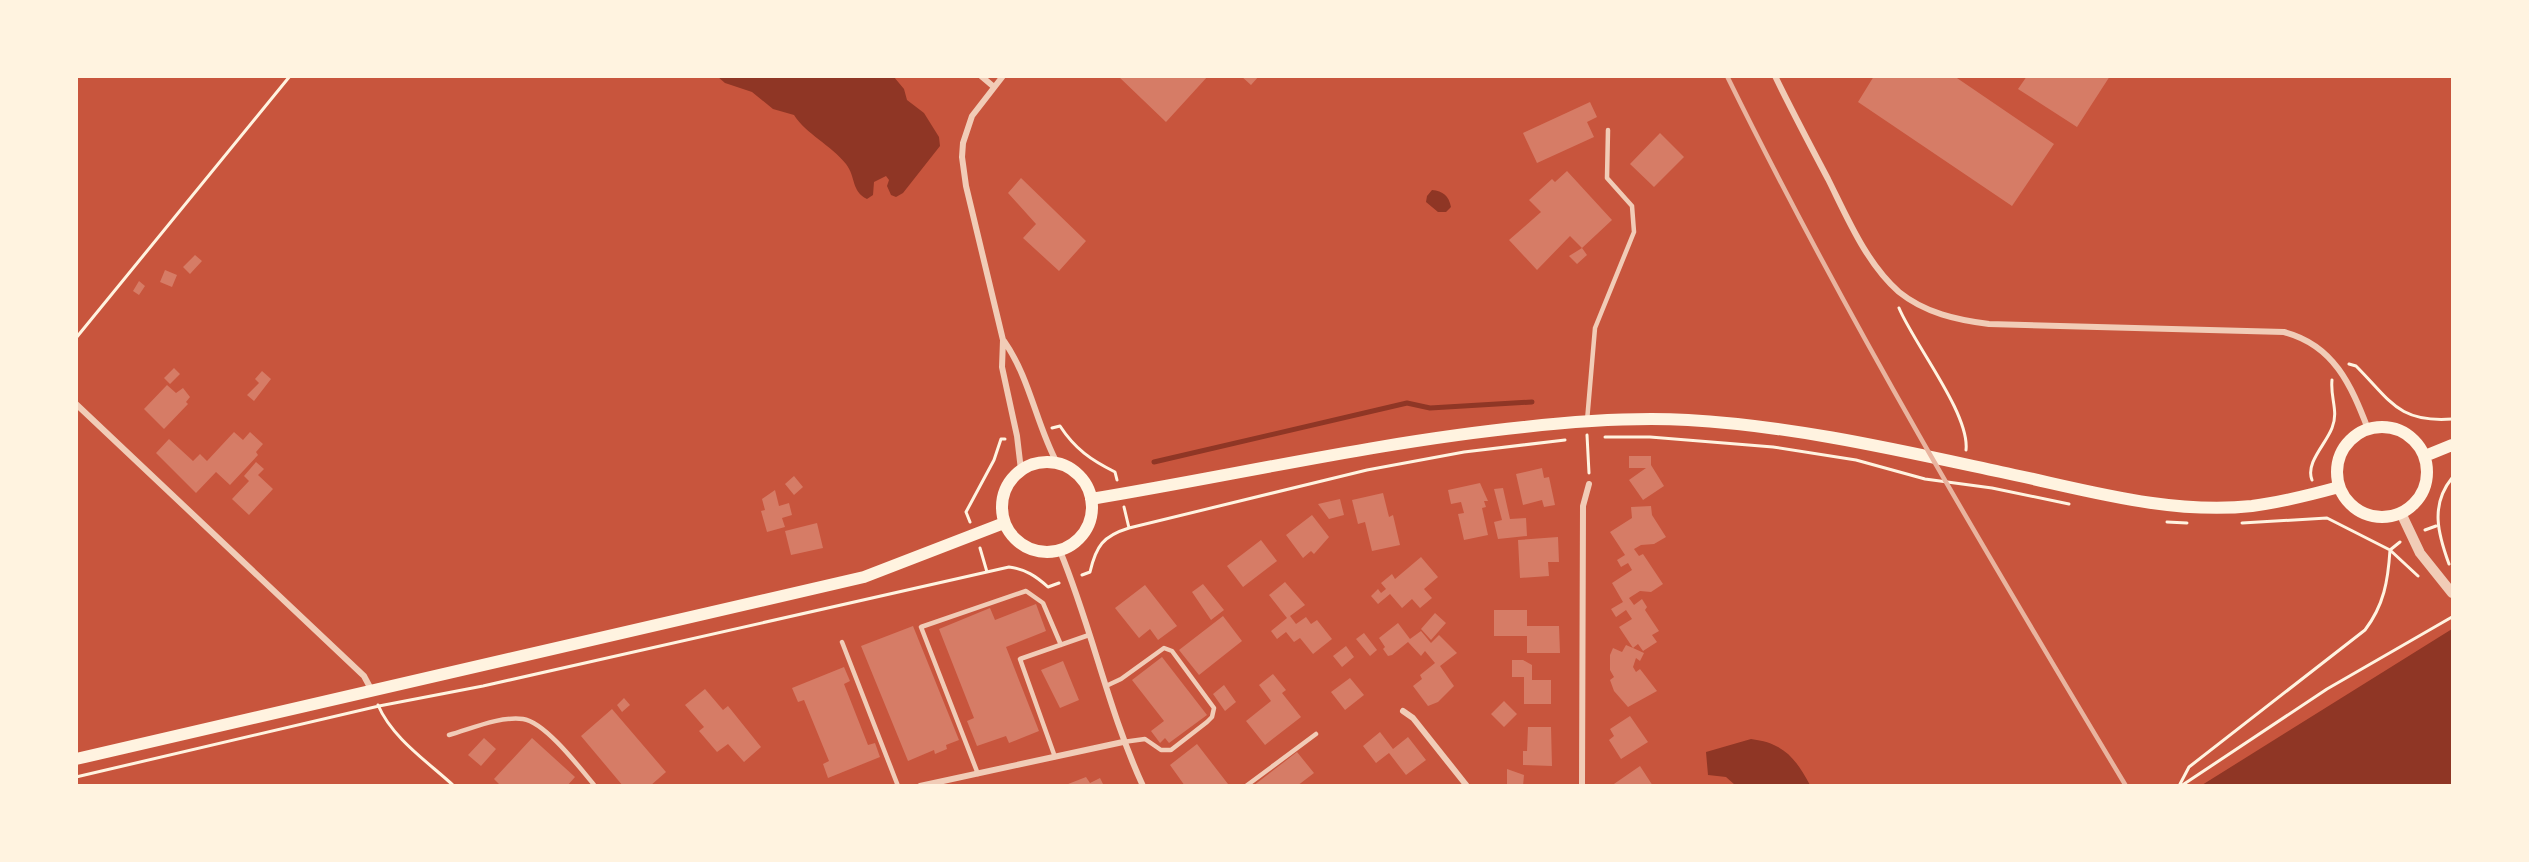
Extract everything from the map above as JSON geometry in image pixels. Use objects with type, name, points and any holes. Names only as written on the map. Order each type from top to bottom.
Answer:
[{"type":"main road","points":[[1091,499],[1337,452],[1485,431],[1638,418],[1739,423],[1796,431],[2114,495],[2187,506],[2251,506],[2339,487]]},
{"type":"main road","points":[[2382,426],[2407,434],[2425,456],[2427,465],[2425,487],[2412,506],[2400,513],[2387,517],[2373,516],[2358,511],[2346,500],[2339,487],[2337,476],[2340,454],[2346,444],[2368,429],[2382,426]]},
{"type":"main road","points":[[2425,456],[2452,445]]},
{"type":"main road","points":[[1057,463],[1076,472],[1088,489],[1091,499],[1089,525],[1077,540],[1060,551],[1040,552],[1021,544],[1004,523],[1001,508],[1010,480],[1021,470],[1034,464],[1057,463]]},
{"type":"main road","points":[[76,759],[864,577],[1004,523]]},
{"type":"street","points":[[981,76],[994,87]]},
{"type":"street","points":[[1004,76],[972,116],[963,143],[962,157],[966,186],[1004,340],[1002,367],[1017,436],[1021,470]]},
{"type":"street","points":[[1776,78],[1856,235],[1878,268],[1899,292],[1925,309],[1956,320],[1989,324],[2284,332],[2300,336],[2333,360],[2353,390],[2368,429]]},
{"type":"street","points":[[1004,340],[1018,361],[1042,430],[1057,463]]},
{"type":"street","points":[[76,404],[364,676],[372,691]]},
{"type":"street","points":[[1582,786],[1583,506],[1589,484]]},
{"type":"street","points":[[2400,513],[2420,553],[2452,593]]},
{"type":"street","points":[[1060,551],[1072,579],[1123,742],[1143,786]]},
{"type":"street","points":[[1403,711],[1413,718],[1467,786]]},
{"type":"street","points":[[920,786],[1123,742]]},
{"type":"lane","points":[[1776,78],[1785,76]]},
{"type":"lane","points":[[1587,421],[1595,328],[1634,232],[1632,206],[1607,178],[1608,130]]},
{"type":"lane","points":[[978,774],[921,627],[1026,591],[1043,603],[1061,645]]},
{"type":"lane","points":[[1055,757],[1020,659],[1089,635]]},
{"type":"lane","points":[[842,642],[898,786]]},
{"type":"lane","points":[[1106,686],[1121,679],[1164,648],[1172,651],[1214,708],[1212,717],[1171,750],[1161,750],[1145,739],[1123,742]]},
{"type":"lane","points":[[449,735],[500,720],[523,719],[538,725],[595,786]]},
{"type":"lane","points":[[1246,786],[1316,734]]},
{"type":"path","points":[[76,338],[291,76]]},
{"type":"path","points":[[1899,292],[1898,306],[1904,319],[1946,392],[1964,432],[1967,442],[1964,464]]},
{"type":"path","points":[[2323,517],[2310,475],[2310,467],[2333,427],[2337,412],[2331,390],[2333,360],[2356,366],[2399,410],[2419,418],[2452,419]]},
{"type":"path","points":[[1042,430],[1059,426],[1072,445],[1090,459],[1115,472],[1129,528]]},
{"type":"path","points":[[987,572],[966,512],[994,460],[1001,440],[1017,436]]},
{"type":"path","points":[[1587,437],[1589,484]]},
{"type":"path","points":[[1577,438],[1650,437],[1773,447],[1856,460],[1925,479],[1992,488],[2072,505]]},
{"type":"path","points":[[76,777],[379,706],[495,684],[1009,567],[1035,575],[1048,587],[1090,572],[1096,549],[1103,539],[1129,528],[1367,470],[1464,452],[1567,440]]},
{"type":"path","points":[[2449,565],[2436,526],[2440,498],[2452,478]]},
{"type":"path","points":[[2233,524],[2323,517],[2340,522],[2390,550],[2423,580]]},
{"type":"path","points":[[2164,521],[2194,524]]},
{"type":"path","points":[[2180,786],[2189,767],[2365,630],[2377,615],[2384,597],[2388,580],[2390,550]]},
{"type":"path","points":[[2180,786],[2327,689],[2452,617]]},
{"type":"path","points":[[379,706],[383,718],[401,738],[454,786]]},
{"type":"shaded area","points":[[718,77],[894,77],[904,89],[907,100],[924,113],[939,137],[940,146],[903,193],[896,197],[891,195],[887,186],[889,180],[886,176],[874,182],[873,195],[867,199],[858,192],[846,164],[805,128],[794,115],[773,109],[752,92],[725,83]]},
{"type":"shaded area","points":[[1432,190],[1442,193],[1449,200],[1451,207],[1446,212],[1438,212],[1426,202]]},
{"type":"shaded area","points":[[2452,629],[2452,785],[2202,785]]},
{"type":"shaded area","points":[[1751,739],[1772,744],[1787,753],[1810,785],[1735,785],[1726,777],[1708,775],[1706,752]]},
{"type":"building","points":[[1118,76],[1208,76],[1166,122]]},
{"type":"building","points":[[1241,76],[1259,76],[1251,85]]},
{"type":"building","points":[[1874,76],[1954,76],[2054,144],[2012,206],[1858,102]]},
{"type":"building","points":[[2027,76],[2110,76],[2077,127],[2018,89]]},
{"type":"building","points":[[1590,102],[1597,117],[1587,122],[1594,137],[1537,163],[1523,133]]},
{"type":"building","points":[[1660,133],[1684,157],[1654,187],[1630,164]]},
{"type":"building","points":[[1567,171],[1612,220],[1582,248],[1570,236],[1537,270],[1509,240],[1541,212],[1529,200],[1552,179],[1555,182]]},
{"type":"building","points":[[1021,178],[1086,241],[1059,271],[1023,238],[1036,224],[1008,193]]},
{"type":"building","points":[[1582,248],[1587,255],[1577,264],[1569,256]]},
{"type":"building","points":[[195,255],[202,261],[190,274],[183,267]]},
{"type":"building","points":[[165,270],[177,275],[172,287],[160,282]]},
{"type":"building","points":[[139,281],[145,286],[139,295],[133,291]]},
{"type":"building","points":[[174,368],[180,374],[170,384],[164,378]]},
{"type":"building","points":[[262,371],[271,379],[254,401],[247,395],[259,383],[255,379]]},
{"type":"building","points":[[167,385],[176,393],[183,388],[190,397],[186,402],[188,404],[164,429],[144,409]]},
{"type":"building","points":[[234,432],[243,440],[250,432],[263,444],[256,452],[258,455],[230,485],[216,472],[196,493],[156,453],[169,439],[193,461],[200,454],[207,461]]},
{"type":"building","points":[[1629,456],[1651,456],[1651,465],[1664,486],[1643,500],[1629,480],[1646,468],[1629,468]]},
{"type":"building","points":[[256,462],[264,469],[258,475],[273,489],[249,515],[232,499],[249,481],[244,476]]},
{"type":"building","points":[[1542,468],[1544,478],[1549,477],[1555,505],[1544,507],[1542,500],[1523,505],[1516,474]]},
{"type":"building","points":[[794,476],[803,487],[794,495],[785,484]]},
{"type":"building","points":[[1480,483],[1488,501],[1484,501],[1486,507],[1482,508],[1488,535],[1464,540],[1458,514],[1464,513],[1461,502],[1451,504],[1448,490]]},
{"type":"building","points":[[1503,488],[1510,519],[1526,518],[1527,536],[1498,539],[1494,522],[1502,520],[1494,489]]},
{"type":"building","points":[[775,490],[779,506],[789,503],[792,515],[782,518],[785,527],[767,532],[761,511],[765,510],[762,499]]},
{"type":"building","points":[[1383,493],[1389,517],[1393,515],[1400,545],[1372,551],[1365,522],[1358,524],[1352,500]]},
{"type":"building","points":[[1340,499],[1344,515],[1329,519],[1318,504]]},
{"type":"building","points":[[1651,506],[1652,515],[1666,537],[1654,544],[1641,545],[1634,549],[1639,556],[1643,554],[1663,584],[1651,592],[1640,591],[1629,598],[1634,605],[1642,599],[1647,607],[1645,610],[1659,631],[1652,635],[1657,642],[1643,651],[1638,644],[1633,648],[1619,627],[1632,619],[1626,610],[1616,617],[1611,609],[1623,602],[1612,583],[1632,570],[1628,563],[1621,567],[1617,560],[1625,555],[1610,532],[1632,518],[1631,507]]},
{"type":"building","points":[[1312,515],[1329,537],[1314,554],[1311,551],[1303,558],[1286,535]]},
{"type":"building","points":[[817,523],[823,548],[791,555],[785,531]]},
{"type":"building","points":[[1558,537],[1559,562],[1548,562],[1549,576],[1520,578],[1518,540]]},
{"type":"building","points":[[1261,540],[1277,561],[1243,587],[1227,566]]},
{"type":"building","points":[[1421,557],[1438,577],[1424,589],[1432,598],[1420,608],[1412,599],[1402,608],[1390,594],[1378,604],[1371,596],[1378,589],[1381,593],[1386,589],[1381,583],[1392,574],[1395,579]]},
{"type":"building","points":[[1285,582],[1305,605],[1290,616],[1296,624],[1306,617],[1311,624],[1317,620],[1332,639],[1313,654],[1300,638],[1294,642],[1286,632],[1277,639],[1271,631],[1287,618],[1269,595]]},
{"type":"building","points":[[1203,584],[1224,610],[1211,620],[1192,592]]},
{"type":"building","points":[[1145,585],[1177,626],[1158,640],[1150,629],[1139,638],[1115,608]]},
{"type":"building","points":[[1036,604],[1046,631],[1006,647],[1039,731],[1009,743],[1006,736],[977,746],[967,721],[974,718],[939,629],[990,608],[995,620]]},
{"type":"building","points":[[1494,610],[1527,610],[1527,626],[1559,626],[1560,653],[1527,653],[1527,636],[1494,636]]},
{"type":"building","points":[[1435,613],[1446,623],[1431,640],[1421,629]]},
{"type":"building","points":[[1223,616],[1242,641],[1199,675],[1179,650]]},
{"type":"building","points":[[1398,623],[1410,639],[1421,631],[1431,643],[1439,635],[1457,653],[1440,666],[1454,686],[1438,702],[1428,706],[1413,686],[1422,679],[1420,675],[1435,663],[1425,651],[1421,656],[1408,642],[1392,655],[1388,656],[1383,649],[1385,647],[1379,638]]},
{"type":"building","points":[[913,626],[959,740],[946,745],[947,749],[935,754],[934,750],[908,761],[861,646]]},
{"type":"building","points":[[1364,633],[1377,650],[1370,656],[1356,639]]},
{"type":"building","points":[[1626,645],[1644,653],[1640,661],[1636,658],[1633,667],[1636,672],[1640,669],[1657,691],[1628,707],[1614,691],[1610,680],[1614,677],[1610,670],[1610,655],[1613,648],[1622,652]]},
{"type":"building","points":[[1346,646],[1354,657],[1342,667],[1333,656]]},
{"type":"building","points":[[1162,657],[1207,715],[1169,743],[1165,738],[1160,743],[1151,731],[1164,721],[1132,680]]},
{"type":"building","points":[[1512,660],[1523,660],[1532,665],[1532,680],[1551,680],[1551,704],[1524,704],[1524,677],[1512,677]]},
{"type":"building","points":[[1063,661],[1079,700],[1060,708],[1041,670]]},
{"type":"building","points":[[844,667],[850,681],[844,684],[868,745],[875,743],[880,757],[828,778],[823,764],[829,761],[804,700],[798,702],[792,688]]},
{"type":"building","points":[[1273,674],[1286,690],[1282,693],[1301,717],[1265,745],[1246,721],[1271,701],[1259,685]]},
{"type":"building","points":[[1350,678],[1364,695],[1345,710],[1331,692]]},
{"type":"building","points":[[1224,685],[1236,702],[1225,711],[1213,694]]},
{"type":"building","points":[[705,689],[723,710],[728,706],[761,747],[744,762],[728,744],[717,752],[699,731],[704,727],[685,705]]},
{"type":"building","points":[[624,698],[630,705],[622,712],[617,705]]},
{"type":"building","points":[[1504,701],[1517,714],[1504,727],[1491,714]]},
{"type":"building","points":[[612,709],[666,772],[650,786],[623,786],[581,736]]},
{"type":"building","points":[[1630,716],[1648,742],[1621,759],[1609,740],[1614,736],[1610,729]]},
{"type":"building","points":[[1528,727],[1551,727],[1552,766],[1523,765],[1523,751],[1527,751]]},
{"type":"building","points":[[1380,732],[1393,749],[1408,737],[1426,760],[1406,775],[1389,753],[1376,763],[1363,746]]},
{"type":"building","points":[[484,738],[496,749],[481,766],[468,755]]},
{"type":"building","points":[[532,738],[575,777],[567,786],[501,786],[494,779]]},
{"type":"building","points":[[1197,744],[1228,784],[1226,786],[1185,786],[1170,765]]},
{"type":"building","points":[[1297,752],[1314,773],[1297,786],[1253,786]]},
{"type":"building","points":[[1640,766],[1653,786],[1611,786]]},
{"type":"building","points":[[1507,769],[1524,775],[1523,786],[1507,786]]},
{"type":"building","points":[[1086,777],[1090,783],[1100,778],[1104,786],[1063,786]]},
{"type":"waterway","points":[[1154,462],[1407,403],[1430,408],[1532,402]]},
{"type":"railway","points":[[1727,76],[1820,257],[1919,435],[2126,786]]}]
